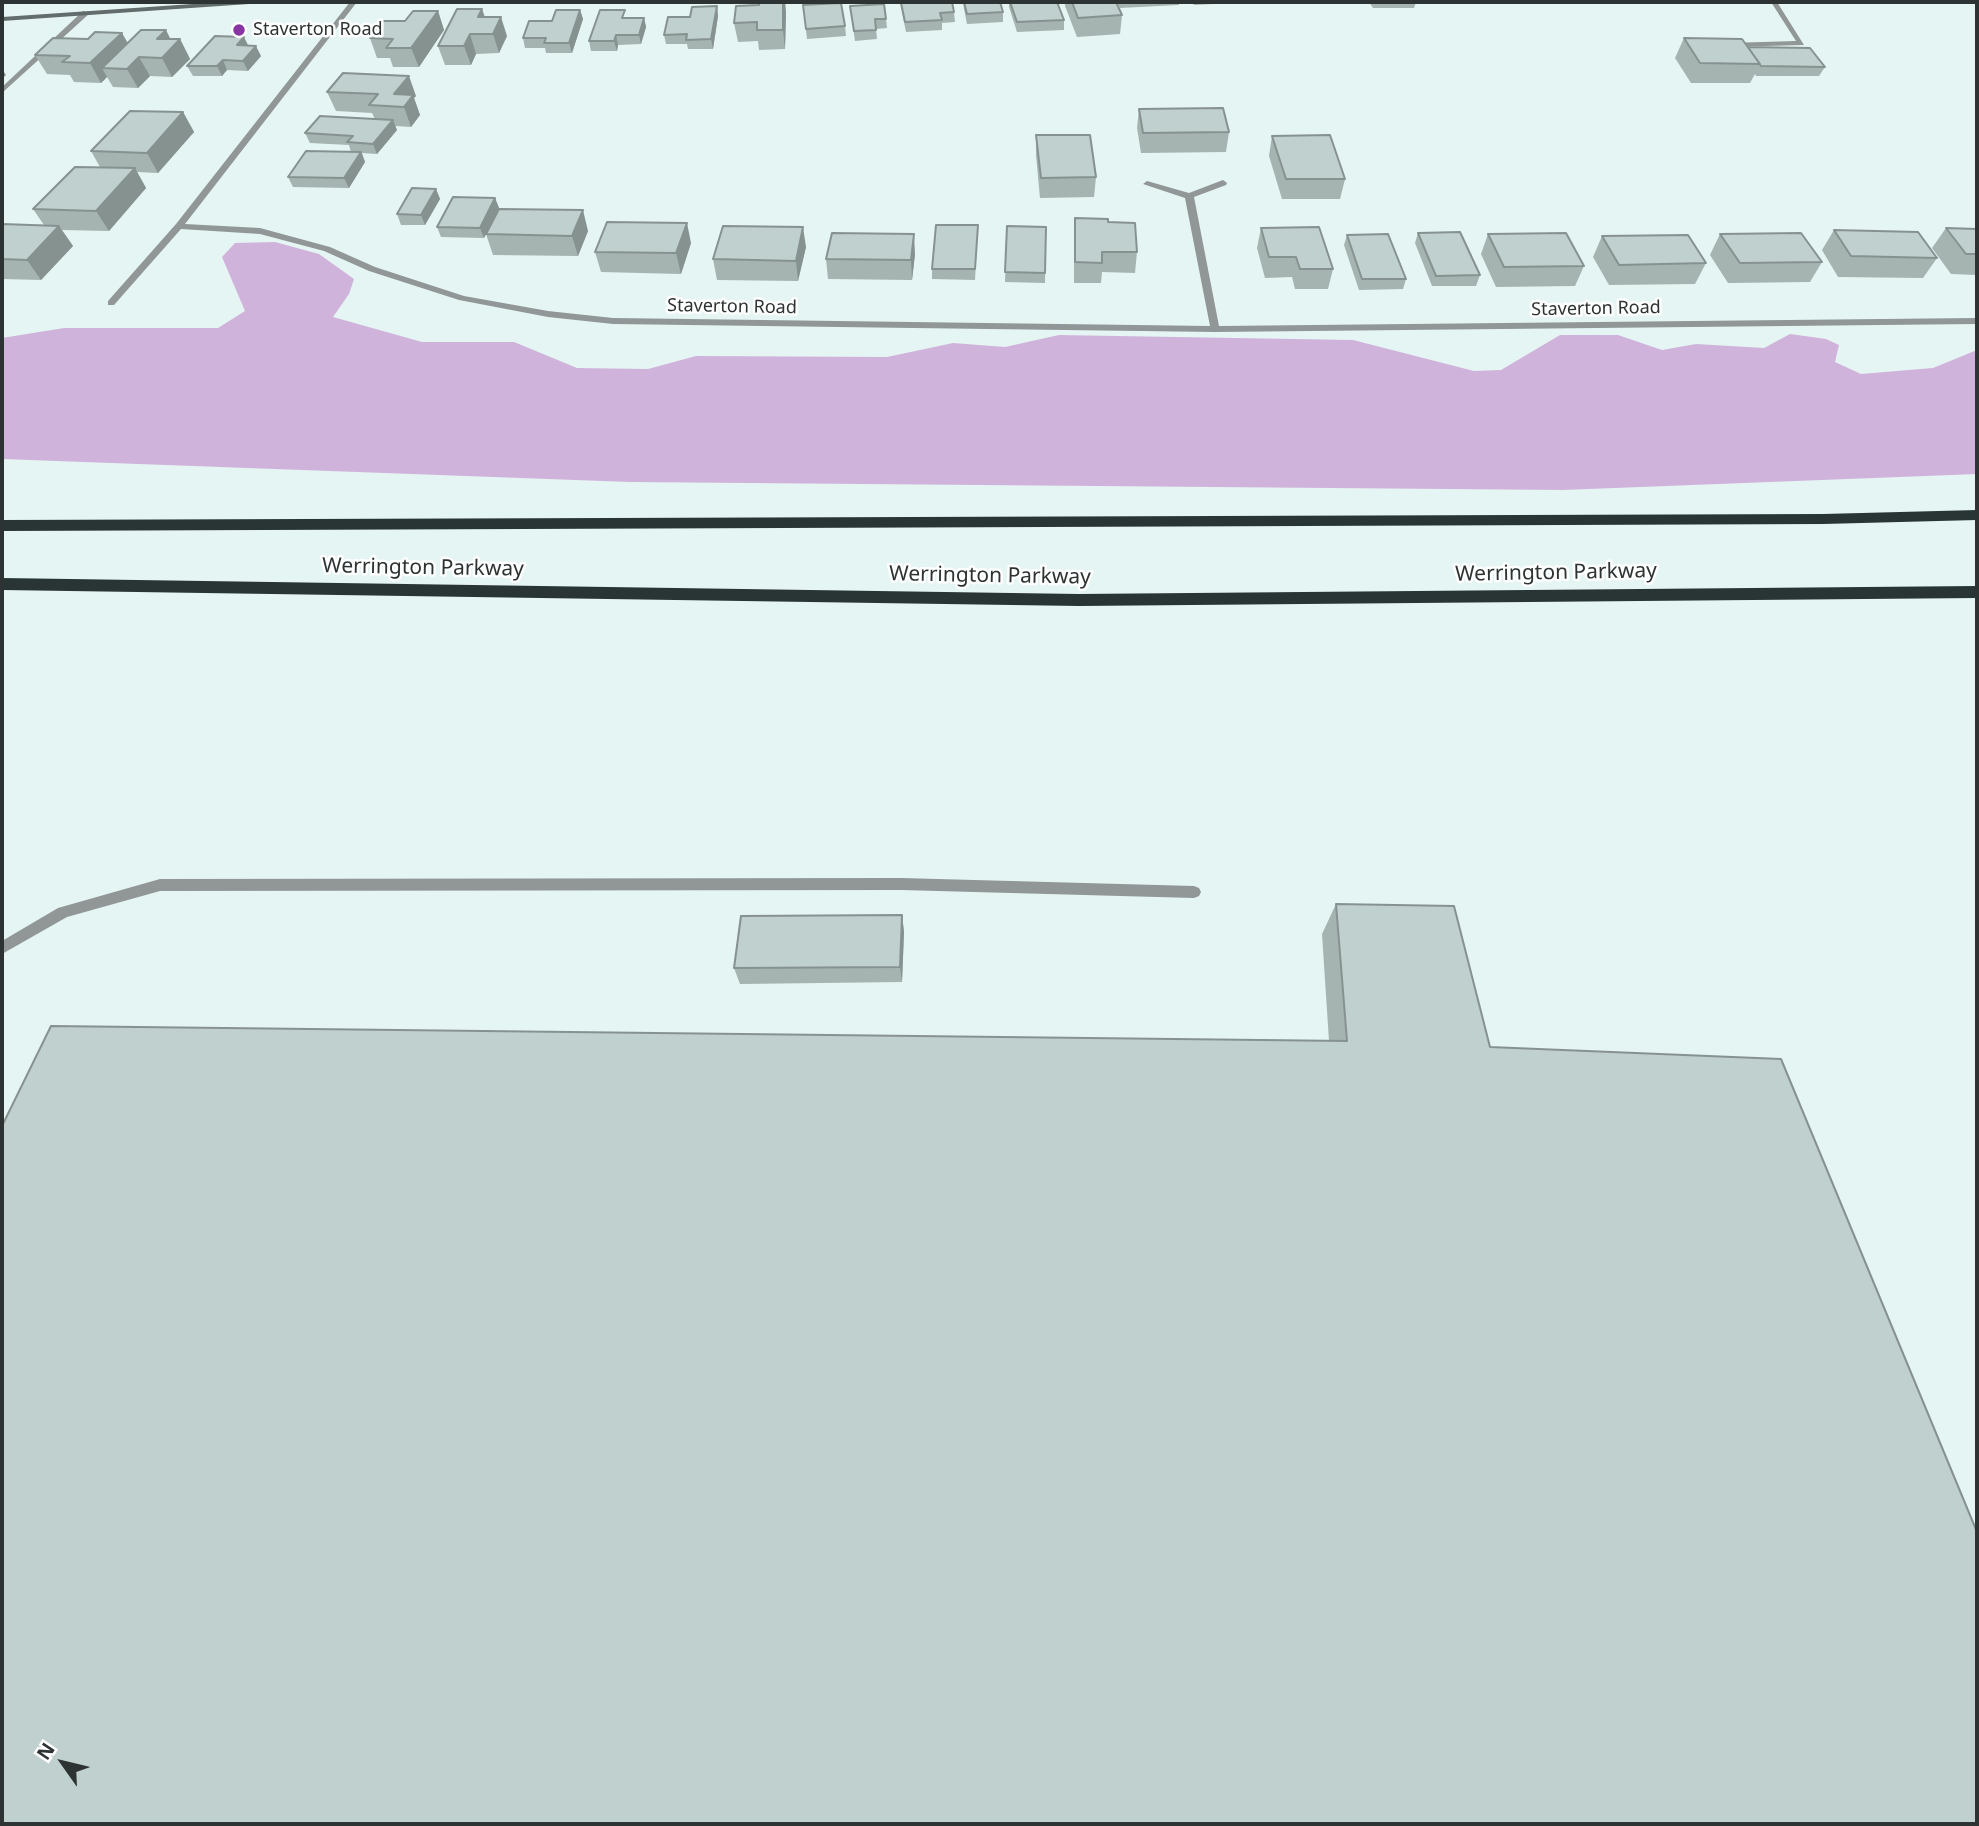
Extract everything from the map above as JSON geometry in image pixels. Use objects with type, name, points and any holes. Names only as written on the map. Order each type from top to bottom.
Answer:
[{"type":"highway","name":"Werrington Parkway","points":[[2,526],[1809,519],[1977,514]]},
{"type":"highway","name":"Werrington Parkway","points":[[2,584],[1079,600],[1977,592]]},
{"type":"street","points":[[2,19],[249,2]]},
{"type":"street","points":[[111,303],[179,226],[353,2]]},
{"type":"street","points":[[1717,45],[1801,43],[1774,2]]},
{"type":"street","points":[[2,91],[86,13]]},
{"type":"street","points":[[1147,184],[1189,196],[1223,183]]},
{"type":"street","points":[[1189,196],[1215,328]]},
{"type":"street","name":"Staverton Road","points":[[179,226],[260,231],[327,249],[372,269],[462,299],[548,314],[613,321],[1215,328],[1977,321]]},
{"type":"street","points":[[2,948],[63,912],[160,885],[901,884],[1194,892]]},
{"type":"shaded area","points":[[275,242],[319,254],[354,279],[349,294],[333,317],[422,342],[514,342],[577,368],[648,369],[696,356],[887,357],[953,343],[1005,347],[1059,335],[1353,340],[1474,371],[1501,370],[1560,335],[1618,335],[1662,350],[1696,344],[1764,348],[1790,334],[1826,339],[1839,345],[1835,362],[1861,374],[1933,368],[1977,350],[1977,474],[1563,490],[630,482],[2,459],[2,338],[64,328],[218,328],[245,311],[222,257],[235,243]]},
{"type":"building","points":[[759,2],[783,2],[783,30],[757,30],[757,22],[734,23],[736,6],[759,5]]},
{"type":"building","points":[[952,2],[954,12],[940,13],[942,20],[905,22],[901,3]]},
{"type":"building","points":[[964,2],[1000,2],[1003,12],[967,14]]},
{"type":"building","points":[[1010,2],[1057,2],[1064,20],[1017,22]]},
{"type":"building","points":[[1072,2],[1116,2],[1122,15],[1078,18]]},
{"type":"building","points":[[841,3],[845,26],[806,29],[803,5]]},
{"type":"building","points":[[884,4],[886,19],[875,19],[876,30],[854,31],[850,6]]},
{"type":"building","points":[[717,6],[711,39],[686,40],[687,34],[664,35],[668,17],[690,17],[692,7]]},
{"type":"building","points":[[457,9],[482,9],[478,17],[501,17],[493,34],[470,34],[464,46],[438,46]]},
{"type":"building","points":[[556,10],[580,10],[569,43],[544,43],[546,38],[523,38],[529,21],[552,21]]},
{"type":"building","points":[[600,10],[625,10],[622,18],[644,18],[639,35],[616,35],[614,41],[589,41]]},
{"type":"building","points":[[413,11],[438,11],[411,48],[386,48],[393,39],[370,38],[383,21],[405,21]]},
{"type":"building","points":[[141,30],[166,30],[157,39],[180,39],[162,58],[139,57],[127,69],[102,68]]},
{"type":"building","points":[[95,32],[122,33],[90,63],[62,62],[70,56],[35,55],[53,38],[88,39]]},
{"type":"building","points":[[215,36],[244,37],[237,45],[256,46],[243,61],[223,60],[217,66],[187,66]]},
{"type":"building","points":[[1684,38],[1742,39],[1760,64],[1700,63]]},
{"type":"building","points":[[1748,47],[1810,48],[1825,67],[1761,66]]},
{"type":"building","points":[[343,73],[409,76],[394,94],[413,95],[404,107],[369,105],[378,94],[327,92]]},
{"type":"building","points":[[1223,108],[1229,132],[1143,133],[1139,109]]},
{"type":"building","points":[[130,111],[183,112],[147,153],[91,151]]},
{"type":"building","points":[[320,116],[393,120],[373,144],[347,142],[353,136],[305,133]]},
{"type":"building","points":[[1036,135],[1090,135],[1096,177],[1041,178]]},
{"type":"building","points":[[1330,135],[1345,179],[1286,179],[1272,136]]},
{"type":"building","points":[[306,151],[361,152],[344,178],[288,177]]},
{"type":"building","points":[[75,167],[135,168],[96,211],[33,209]]},
{"type":"building","points":[[412,188],[436,189],[421,215],[397,214]]},
{"type":"building","points":[[453,197],[495,198],[480,228],[437,227]]},
{"type":"building","points":[[499,209],[583,210],[572,236],[486,234]]},
{"type":"building","points":[[1075,218],[1135,223],[1137,252],[1102,252],[1102,263],[1075,262]]},
{"type":"building","points":[[607,222],[687,223],[676,253],[595,252]]},
{"type":"building","points":[[2,224],[59,226],[27,260],[2,259]]},
{"type":"building","points":[[936,225],[978,225],[975,269],[932,269]]},
{"type":"building","points":[[723,226],[803,227],[796,261],[713,259]]},
{"type":"building","points":[[1007,226],[1046,227],[1045,273],[1005,272]]},
{"type":"building","points":[[1319,227],[1333,269],[1300,269],[1296,257],[1269,257],[1261,228]]},
{"type":"building","points":[[1946,228],[1977,229],[1977,254],[1966,254]]},
{"type":"building","points":[[1834,230],[1918,232],[1937,258],[1851,256]]},
{"type":"building","points":[[1460,232],[1480,275],[1436,276],[1418,233]]},
{"type":"building","points":[[832,233],[914,234],[911,260],[826,259]]},
{"type":"building","points":[[1566,233],[1584,266],[1504,267],[1488,234]]},
{"type":"building","points":[[1801,233],[1822,262],[1740,263],[1720,234]]},
{"type":"building","points":[[1388,234],[1406,279],[1362,279],[1347,235]]},
{"type":"building","points":[[1688,235],[1706,263],[1619,265],[1602,236]]},
{"type":"building","points":[[1336,904],[1454,906],[1490,1047],[1781,1059],[1977,1532],[1977,1824],[2,1824],[2,1126],[51,1026],[1347,1041]]},
{"type":"building","points":[[902,915],[900,967],[734,968],[741,916]]},
{"type":"place","name":"Staverton Road","points":[[239,30]]}]
